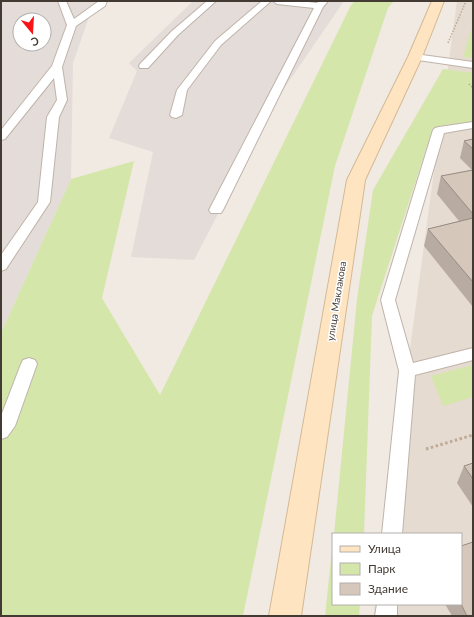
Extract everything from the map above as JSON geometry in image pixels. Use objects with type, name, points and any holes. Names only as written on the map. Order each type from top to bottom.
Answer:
[{"type":"street","name":"улица Маклакова","points":[[285,616],[356,180],[415,57],[438,1]]},
{"type":"lane","points":[[62,1],[72,25]]},
{"type":"lane","points":[[1,137],[14,118],[56,67],[72,25],[102,4],[103,1]]},
{"type":"lane","points":[[144,66],[175,33],[212,1]]},
{"type":"lane","points":[[176,115],[182,90],[218,43],[267,1]]},
{"type":"lane","points":[[216,210],[322,4],[277,1]]},
{"type":"lane","points":[[415,57],[473,65]]},
{"type":"lane","points":[[1,266],[44,202],[53,117],[62,100],[56,67]]},
{"type":"lane","points":[[392,533],[407,371],[388,300],[439,130],[473,125]]},
{"type":"lane","points":[[407,371],[473,354]]},
{"type":"lane","points":[[1,432],[6,426],[29,364]]},
{"type":"lane","points":[[386,616],[387,605]]},
{"type":"path","points":[[441,60],[466,1]]},
{"type":"path","points":[[400,456],[473,435]]},
{"type":"shaded area","points":[[1,1],[104,1],[89,17],[73,63],[71,179],[1,333]]},
{"type":"shaded area","points":[[193,1],[344,1],[283,90],[194,260],[131,257],[153,152],[109,138],[137,71],[129,63]]},
{"type":"shaded area","points":[[457,1],[473,1],[473,616],[374,616],[375,605],[462,605],[462,533],[385,533]]},
{"type":"green space","points":[[355,1],[394,1],[388,8],[335,166],[243,616],[1,616],[1,333],[71,179],[134,161],[102,298],[160,395],[351,5]]},
{"type":"green space","points":[[473,24],[473,58],[463,57]]},
{"type":"green space","points":[[443,69],[473,73],[473,122],[433,128],[372,316],[364,533],[334,533],[357,299],[373,190]]},
{"type":"green space","points":[[473,365],[473,397],[443,406],[431,376]]},
{"type":"green space","points":[[332,550],[332,605],[360,605],[359,616],[325,616]]},
{"type":"building","points":[[473,139],[473,149],[464,141]]},
{"type":"building","points":[[473,170],[473,214],[441,176]]},
{"type":"building","points":[[473,218],[473,282],[428,229]]},
{"type":"building","points":[[473,463],[473,479],[464,466]]},
{"type":"building","points":[[473,542],[473,616],[467,616],[462,605],[462,546]]}]
